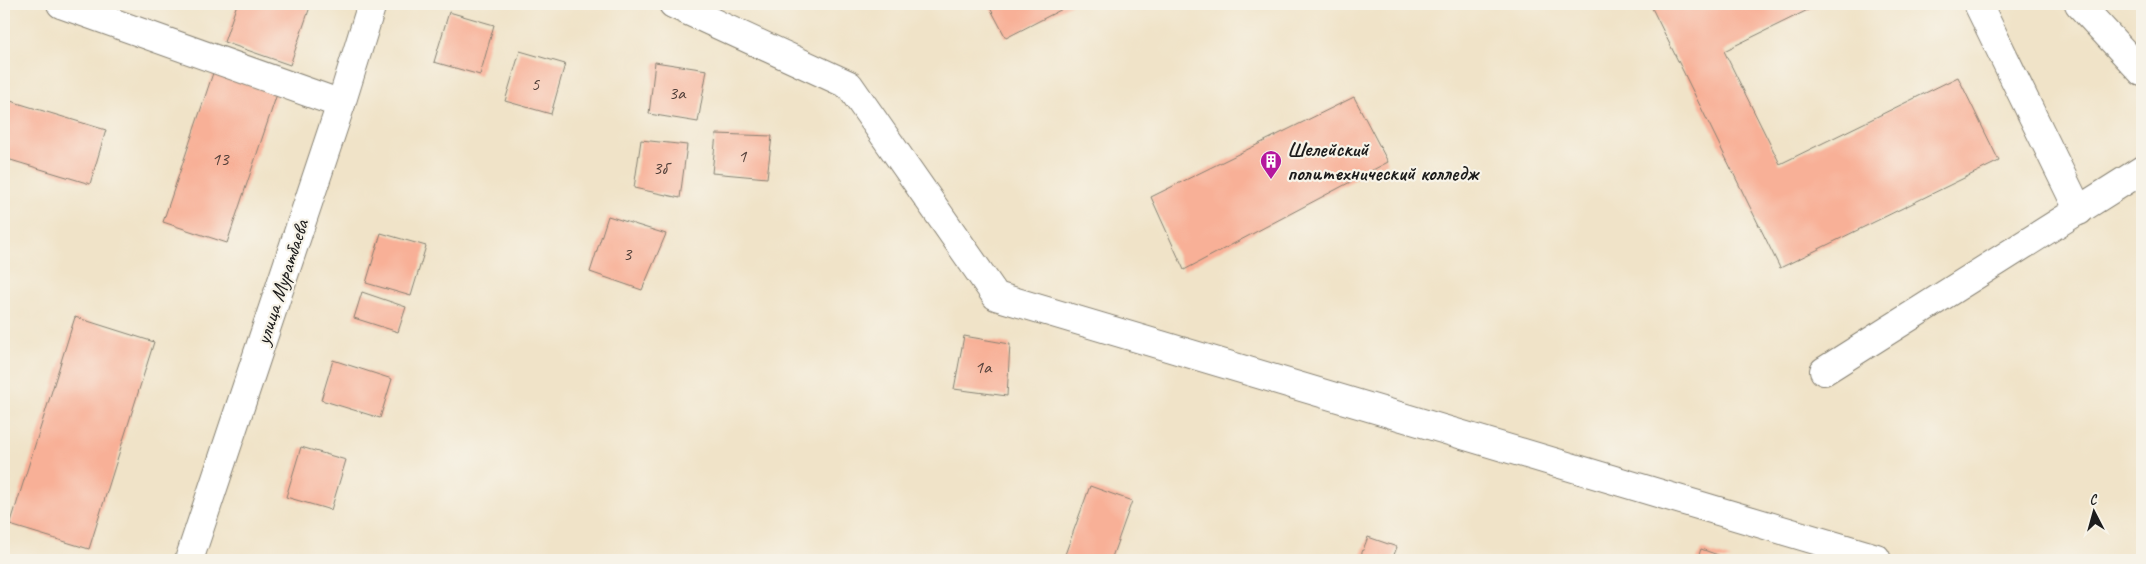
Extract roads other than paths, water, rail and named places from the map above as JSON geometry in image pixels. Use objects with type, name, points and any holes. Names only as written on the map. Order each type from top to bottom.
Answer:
[{"type":"street","points":[[61,4],[341,104]]},
{"type":"street","name":"улица Муратбаева","points":[[189,560],[341,104],[372,4]]},
{"type":"street","points":[[673,4],[849,86],[996,296],[1876,558],[1877,560]]},
{"type":"street","points":[[1978,4],[2079,211]]},
{"type":"street","points":[[2079,4],[2142,72]]},
{"type":"street","points":[[1824,371],[2142,170]]},
{"type":"place","name":"Шелейский политехнический колледж","points":[[1271,180]]}]
